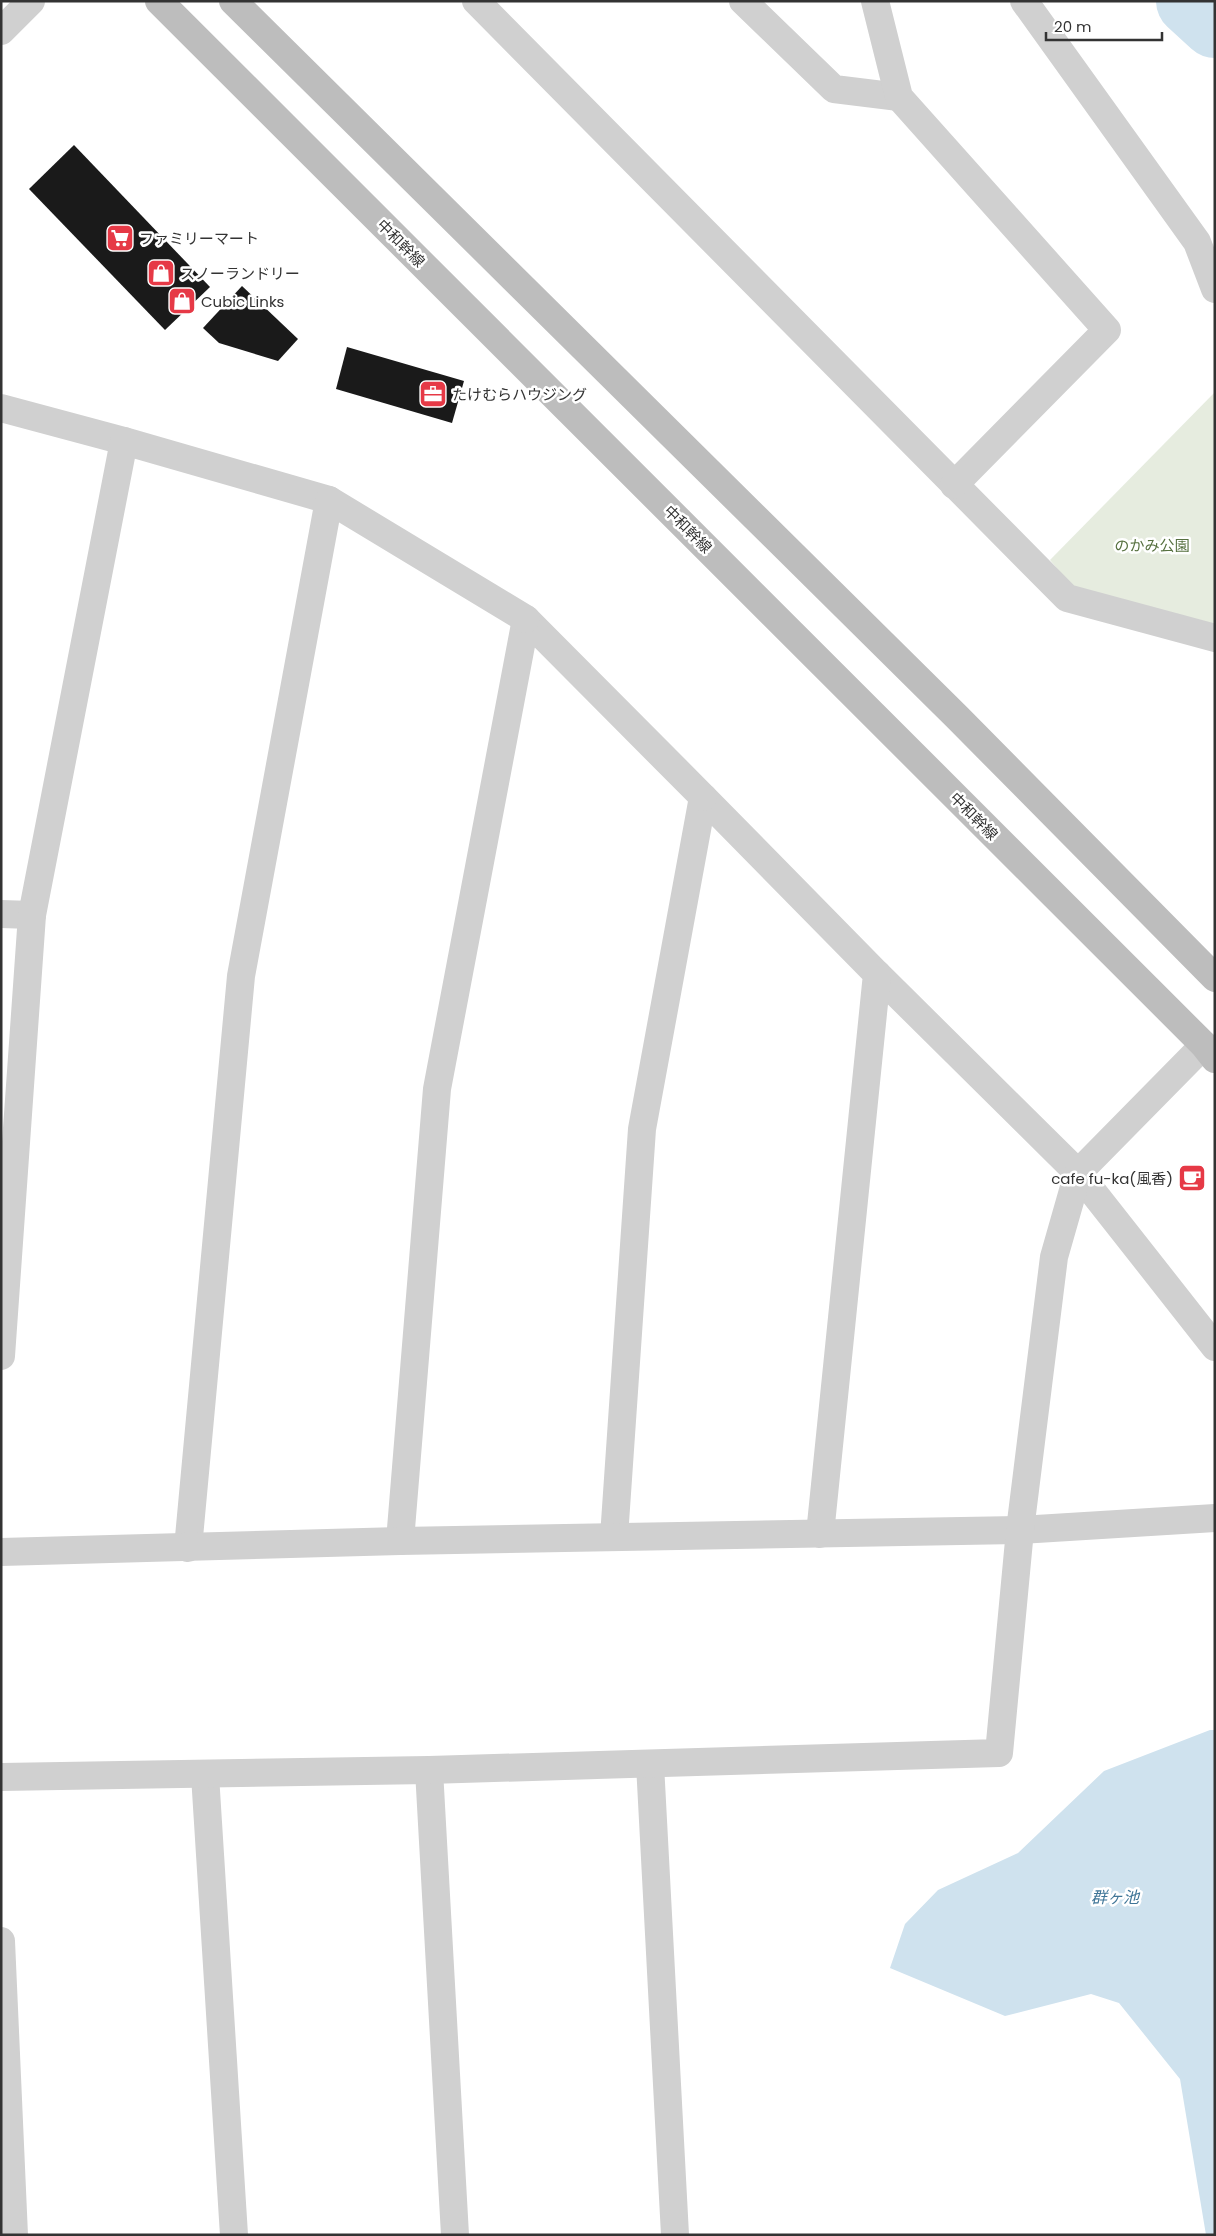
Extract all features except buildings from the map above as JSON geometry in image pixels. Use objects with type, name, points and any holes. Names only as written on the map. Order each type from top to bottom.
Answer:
[{"type":"main road","name":"中和幹線","points":[[159,1],[1209,1052]]},
{"type":"main road","points":[[233,1],[957,717],[1215,978]]},
{"type":"street","points":[[1,31],[31,1]]},
{"type":"street","points":[[476,1],[1066,598],[1215,638]]},
{"type":"street","points":[[743,1],[834,89],[899,97]]},
{"type":"street","points":[[875,1],[899,97],[1107,330],[954,484]]},
{"type":"street","points":[[1024,1],[1197,242],[1215,288]]},
{"type":"street","points":[[1,408],[329,500],[526,619],[877,974],[1078,1172],[1215,1346]]},
{"type":"street","points":[[1,1356],[32,914],[124,442]]},
{"type":"street","points":[[188,1548],[241,976],[329,500]]},
{"type":"street","points":[[400,1541],[437,1089],[526,619]]},
{"type":"street","points":[[614,1537],[642,1129],[703,797]]},
{"type":"street","points":[[1,914],[32,914]]},
{"type":"street","points":[[820,1534],[877,974]]},
{"type":"street","points":[[1,1777],[429,1770],[999,1752],[1020,1530],[1054,1257],[1078,1172],[1209,1052]]},
{"type":"street","points":[[1,1552],[400,1541],[1020,1530],[1215,1518]]},
{"type":"street","points":[[650,1764],[675,2235]]},
{"type":"street","points":[[429,1770],[455,2235]]},
{"type":"street","points":[[205,1775],[234,2235]]},
{"type":"street","points":[[1,1941],[14,2235]]},
{"type":"green space","name":"のかみ公園","points":[[1215,392],[1215,628],[1076,591],[1050,560]]},
{"type":"water","name":"群ヶ池","points":[[1210,1730],[1215,1730],[1215,2235],[1206,2235],[1180,2079],[1119,2003],[1091,1994],[1005,2016],[890,1968],[905,1924],[938,1890],[1018,1853],[1104,1771]]},
{"type":"waterway","points":[[1191,1],[1215,23]]},
{"type":"place","name":"ファミリーマート","points":[[120,238]]},
{"type":"place","name":"スノーランドリー","points":[[161,273]]},
{"type":"place","name":"Cubic Links","points":[[182,301]]},
{"type":"place","name":"たけむらハウジング","points":[[433,394]]},
{"type":"place","name":"cafe fu-ka(風香)","points":[[1192,1178]]}]
